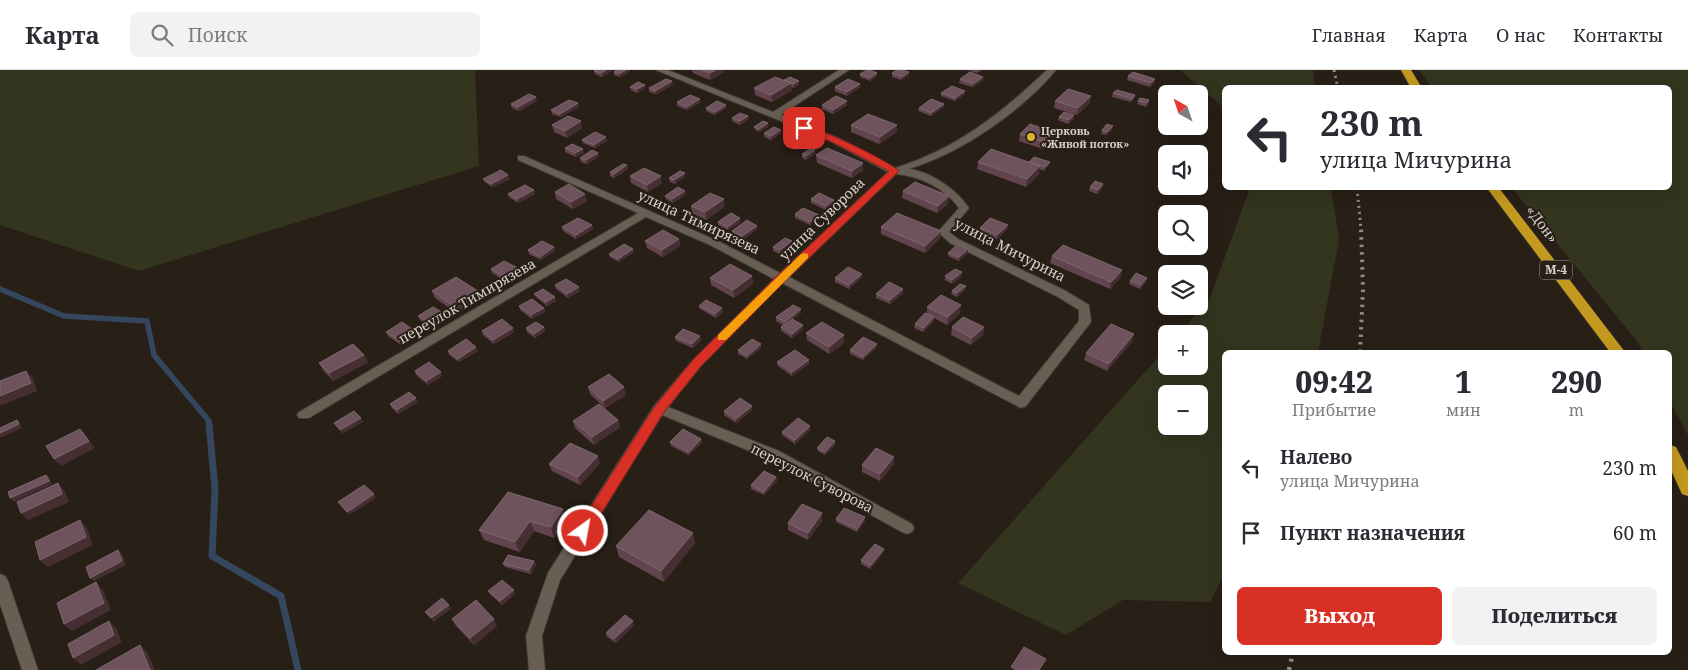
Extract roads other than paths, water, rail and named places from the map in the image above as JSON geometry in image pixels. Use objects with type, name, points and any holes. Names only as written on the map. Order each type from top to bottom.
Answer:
[{"type":"highway","points":[[1406,70],[1415,85]]},
{"type":"highway","name":"«Дон»","points":[[1495,190],[1616,350]]},
{"type":"highway","points":[[1672,455],[1688,489]]},
{"type":"street","points":[[773,116],[844,70]]},
{"type":"street","name":"улица Суворова","points":[[537,670],[534,636],[553,578],[659,409],[697,363],[780,279],[894,171],[918,165],[972,138],[1012,107],[1052,70]]},
{"type":"street","name":"улица Мичурина","points":[[664,71],[835,140],[894,171],[922,177],[936,183],[958,200],[964,208],[943,232],[954,240],[1062,294],[1085,308],[1086,322],[1021,403]]},
{"type":"street","name":"улица Тимирязева","points":[[521,158],[714,243],[1021,403]]},
{"type":"street","name":"переулок Тимирязева","points":[[304,415],[646,213]]},
{"type":"street","name":"переулок Суворова","points":[[659,409],[774,455],[907,528]]},
{"type":"street","points":[[0,581],[30,670]]},
{"type":"waterway","points":[[0,289],[64,316],[147,321],[154,355],[209,421],[209,424]]},
{"type":"waterway","points":[[209,424],[215,489],[212,556],[281,596],[298,670]]},
{"type":"railway","points":[[1334,70],[1337,85]]},
{"type":"railway","points":[[1357,190],[1361,229]]},
{"type":"railway","points":[[1360,350],[1363,290],[1361,227]]},
{"type":"railway","points":[[1289,670],[1292,655]]},
{"type":"place","name":"Церковь «Живой поток»","points":[[1031,137]]}]
